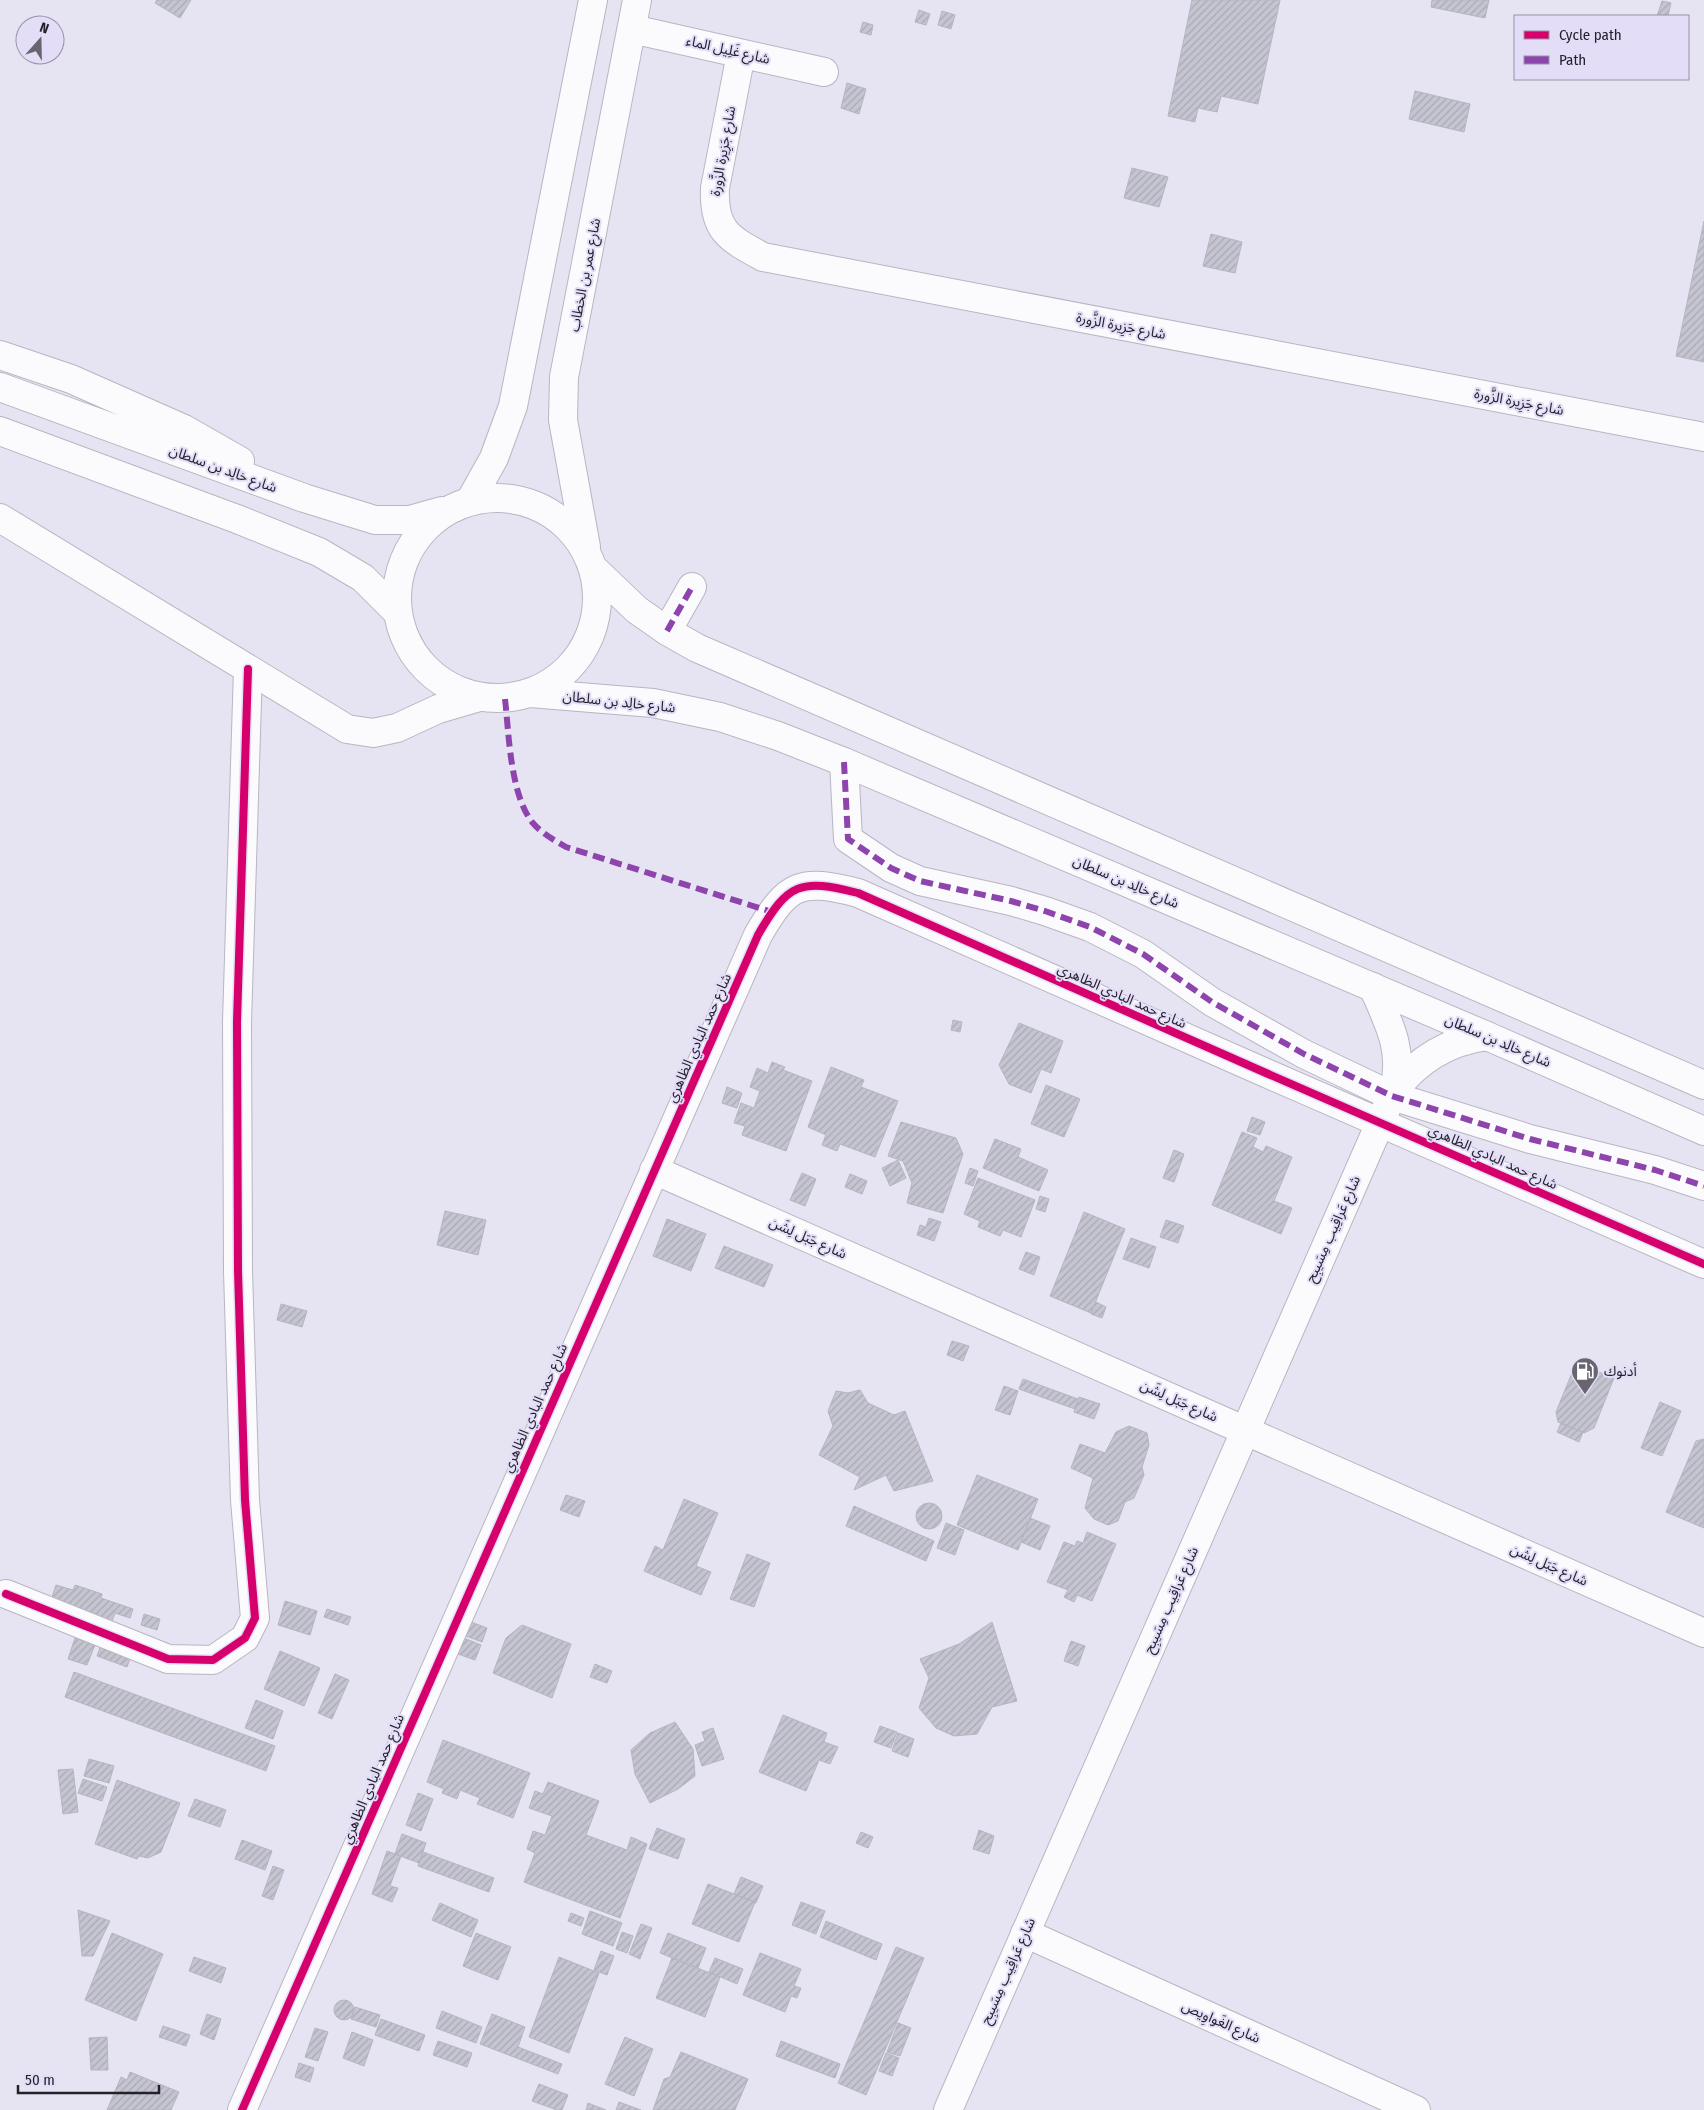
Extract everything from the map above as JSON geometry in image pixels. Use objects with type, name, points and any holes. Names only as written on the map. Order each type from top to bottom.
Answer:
[{"type":"street","points":[[530,693],[504,698],[479,697],[455,689],[434,676],[416,658],[404,636],[397,612],[397,587],[402,563],[414,541],[430,522],[460,505],[494,458],[513,406],[593,0]]},
{"type":"street","name":"شارع عمر بن الخطاب","points":[[530,693],[557,679],[579,658],[593,630],[598,601],[563,420],[564,377],[637,0]]},
{"type":"street","name":"شارع غَلِيل الماء","points":[[632,29],[824,72]]},
{"type":"street","name":"شارع جَزِيرة الزَّورة","points":[[741,54],[714,188],[714,208],[720,226],[736,242],[763,256],[1704,437]]},
{"type":"street","points":[[0,355],[71,379],[184,429],[304,498]]},
{"type":"street","name":"شارع خالِد بن سلطان","points":[[0,387],[304,498],[375,520],[410,520],[460,505],[497,497],[524,501],[549,512],[570,529],[591,561]]},
{"type":"street","points":[[0,431],[237,519],[318,552],[363,578],[397,612]]},
{"type":"street","points":[[0,518],[347,729],[373,733],[397,728],[438,709],[479,697]]},
{"type":"street","points":[[591,561],[637,610],[667,631],[697,648],[1704,1085]]},
{"type":"street","points":[[667,631],[692,587]]},
{"type":"street","points":[[6,1594],[168,1659],[213,1660],[245,1638],[255,1618],[245,1500],[238,1271],[237,1022],[248,669]]},
{"type":"street","name":"شارع خالِد بن سلطان","points":[[530,693],[653,703],[720,717],[778,736],[844,762],[1373,987],[1704,1131]]},
{"type":"street","points":[[844,762],[848,838],[891,868],[920,881],[1010,901],[1090,927],[1143,954],[1212,1002],[1304,1054],[1393,1093],[1530,1139],[1655,1170],[1704,1186]]},
{"type":"street","name":"شارع حمد البادي الظاهري","points":[[242,2110],[758,935],[786,894],[804,886],[826,885],[858,893],[1704,1264]]},
{"type":"street","name":"شارع عَراقِيب مِسَيبِح","points":[[948,2110],[1393,1093],[1398,1076],[1397,1045],[1373,987]]},
{"type":"street","name":"شارع عَراقِيب مِسَيبِح","points":[[1393,1093],[1415,1067],[1442,1049],[1472,1038],[1487,1036]]},
{"type":"street","name":"شارع جَبَل لِشَن","points":[[654,1170],[1704,1633]]},
{"type":"street","name":"شارع الغَواوِيص","points":[[1025,1933],[1416,2110]]},
{"type":"building","points":[[157,0],[191,0],[180,18],[155,3]]},
{"type":"building","points":[[1192,0],[1280,0],[1258,104],[1221,96],[1217,112],[1198,108],[1195,122],[1168,116]]},
{"type":"building","points":[[1432,0],[1489,0],[1485,18],[1431,7]]},
{"type":"building","points":[[1662,1],[1671,3],[1668,15],[1657,15]]},
{"type":"building","points":[[919,10],[930,14],[926,25],[915,22]]},
{"type":"building","points":[[942,11],[955,15],[951,29],[938,25]]},
{"type":"building","points":[[863,22],[873,25],[871,35],[860,32]]},
{"type":"building","points":[[847,83],[866,89],[859,114],[841,108]]},
{"type":"building","points":[[1415,91],[1470,104],[1464,132],[1409,119]]},
{"type":"building","points":[[1132,168],[1168,177],[1159,207],[1124,198]]},
{"type":"building","points":[[1704,221],[1704,362],[1676,356]]},
{"type":"building","points":[[1211,234],[1242,242],[1235,273],[1203,266]]},
{"type":"building","points":[[953,1020],[962,1022],[960,1032],[951,1030]]},
{"type":"building","points":[[1019,1023],[1063,1041],[1051,1073],[1041,1069],[1031,1093],[1009,1084],[999,1065]]},
{"type":"building","points":[[772,1062],[785,1067],[783,1070],[812,1081],[786,1151],[742,1135],[745,1126],[734,1123],[741,1103],[754,1108],[760,1091],[750,1087],[757,1068],[768,1073]]},
{"type":"building","points":[[831,1067],[864,1080],[861,1087],[898,1101],[875,1157],[840,1144],[837,1151],[822,1145],[826,1135],[808,1127]]},
{"type":"building","points":[[1046,1085],[1080,1099],[1064,1137],[1031,1124]]},
{"type":"building","points":[[727,1087],[742,1093],[737,1108],[722,1103]]},
{"type":"building","points":[[1252,1117],[1265,1122],[1260,1135],[1247,1131]]},
{"type":"building","points":[[901,1122],[956,1138],[963,1154],[943,1213],[907,1203],[912,1183],[903,1161],[888,1156]]},
{"type":"building","points":[[1242,1132],[1257,1138],[1253,1147],[1263,1152],[1266,1146],[1292,1157],[1274,1201],[1292,1208],[1281,1234],[1212,1205]]},
{"type":"building","points":[[995,1139],[1021,1149],[1018,1157],[1048,1170],[1039,1191],[983,1168]]},
{"type":"building","points":[[1174,1150],[1184,1154],[1174,1182],[1163,1178]]},
{"type":"building","points":[[898,1160],[906,1178],[890,1186],[882,1168]]},
{"type":"building","points":[[970,1168],[978,1171],[973,1186],[965,1183]]},
{"type":"building","points":[[802,1173],[816,1179],[805,1206],[790,1200]]},
{"type":"building","points":[[850,1174],[867,1181],[862,1194],[845,1187]]},
{"type":"building","points":[[978,1178],[1035,1200],[1021,1237],[1003,1230],[1000,1236],[978,1227],[980,1221],[964,1214]]},
{"type":"building","points":[[1040,1196],[1049,1199],[1045,1212],[1036,1209]]},
{"type":"building","points":[[445,1211],[486,1220],[478,1255],[437,1245]]},
{"type":"building","points":[[1084,1212],[1125,1229],[1091,1313],[1050,1296]]},
{"type":"building","points":[[929,1218],[941,1222],[934,1241],[917,1235],[920,1225],[926,1227]]},
{"type":"building","points":[[667,1219],[706,1234],[691,1271],[653,1256]]},
{"type":"building","points":[[1166,1220],[1184,1226],[1178,1243],[1160,1237]]},
{"type":"building","points":[[1131,1238],[1156,1247],[1149,1268],[1123,1259]]},
{"type":"building","points":[[724,1246],[773,1265],[764,1287],[715,1268]]},
{"type":"building","points":[[1026,1252],[1040,1257],[1034,1275],[1019,1269]]},
{"type":"building","points":[[1096,1302],[1106,1307],[1102,1318],[1091,1314]]},
{"type":"building","points":[[281,1304],[307,1311],[302,1327],[277,1320]]},
{"type":"building","points":[[952,1341],[969,1346],[963,1361],[947,1355]]},
{"type":"building","name":"أدنوك","points":[[1576,1363],[1614,1378],[1594,1428],[1584,1433],[1558,1422],[1556,1412]]},
{"type":"building","points":[[1023,1379],[1078,1399],[1075,1409],[1019,1389]]},
{"type":"building","points":[[1004,1386],[1018,1391],[1010,1415],[995,1410]]},
{"type":"building","points":[[860,1390],[868,1403],[894,1415],[905,1411],[933,1481],[894,1491],[886,1475],[854,1490],[860,1477],[819,1455],[833,1426],[828,1411],[836,1391],[848,1393]]},
{"type":"building","points":[[1079,1397],[1100,1404],[1094,1419],[1074,1412]]},
{"type":"building","points":[[1660,1402],[1681,1411],[1662,1456],[1641,1448]]},
{"type":"building","points":[[1561,1423],[1583,1432],[1579,1442],[1557,1432]]},
{"type":"building","points":[[1129,1426],[1147,1433],[1149,1445],[1142,1467],[1144,1475],[1134,1498],[1125,1502],[1118,1521],[1108,1525],[1094,1519],[1085,1508],[1093,1478],[1071,1468],[1080,1444],[1105,1453],[1116,1432]]},
{"type":"building","points":[[1704,1439],[1704,1528],[1666,1512],[1696,1441]]},
{"type":"building","points":[[977,1475],[1038,1499],[1018,1550],[957,1525]]},
{"type":"building","points":[[566,1495],[585,1501],[579,1517],[560,1510]]},
{"type":"building","points":[[684,1499],[718,1513],[696,1566],[711,1572],[701,1595],[644,1571],[655,1546],[663,1550]]},
{"type":"building","points":[[929,1503],[938,1507],[942,1516],[938,1525],[929,1529],[920,1525],[916,1516],[920,1507]]},
{"type":"building","points":[[854,1506],[934,1541],[926,1561],[846,1526]]},
{"type":"building","points":[[1030,1518],[1050,1526],[1040,1550],[1021,1542]]},
{"type":"building","points":[[946,1523],[964,1530],[955,1555],[937,1548]]},
{"type":"building","points":[[1087,1532],[1116,1544],[1092,1601],[1077,1595],[1074,1602],[1064,1597],[1068,1590],[1047,1582],[1064,1542],[1075,1546],[1077,1541],[1083,1543]]},
{"type":"building","points":[[747,1554],[770,1563],[754,1607],[730,1599]]},
{"type":"building","points":[[56,1585],[73,1590],[75,1585],[102,1594],[101,1598],[133,1609],[130,1618],[115,1613],[112,1621],[51,1600]]},
{"type":"building","points":[[285,1601],[317,1611],[310,1635],[278,1625]]},
{"type":"building","points":[[327,1609],[351,1617],[348,1625],[324,1617]]},
{"type":"building","points":[[144,1614],[160,1619],[157,1630],[141,1625]]},
{"type":"building","points":[[471,1622],[487,1628],[482,1642],[466,1636]]},
{"type":"building","points":[[992,1622],[1017,1701],[992,1707],[977,1734],[954,1736],[936,1728],[919,1708],[929,1678],[920,1659],[959,1644]]},
{"type":"building","points":[[522,1625],[571,1644],[552,1698],[493,1673],[506,1638]]},
{"type":"building","points":[[75,1638],[95,1645],[87,1665],[68,1659]]},
{"type":"building","points":[[464,1638],[481,1645],[475,1660],[458,1654]]},
{"type":"building","points":[[1071,1641],[1085,1646],[1078,1666],[1064,1661]]},
{"type":"building","points":[[101,1645],[131,1656],[127,1667],[97,1656]]},
{"type":"building","points":[[280,1651],[320,1668],[304,1706],[264,1689]]},
{"type":"building","points":[[595,1664],[612,1671],[607,1683],[590,1677]]},
{"type":"building","points":[[74,1672],[275,1746],[266,1771],[65,1697]]},
{"type":"building","points":[[335,1674],[349,1680],[332,1719],[318,1713]]},
{"type":"building","points":[[256,1700],[283,1711],[273,1739],[245,1728]]},
{"type":"building","points":[[783,1715],[827,1733],[824,1742],[838,1747],[830,1764],[819,1760],[806,1791],[759,1772]]},
{"type":"building","points":[[675,1722],[693,1749],[695,1776],[678,1789],[650,1803],[635,1774],[631,1750],[650,1733]]},
{"type":"building","points":[[880,1726],[897,1732],[891,1748],[874,1742]]},
{"type":"building","points":[[713,1728],[724,1759],[702,1766],[695,1745],[705,1741],[702,1732]]},
{"type":"building","points":[[898,1733],[914,1739],[908,1757],[892,1751]]},
{"type":"building","points":[[443,1740],[530,1773],[513,1818],[477,1804],[480,1798],[460,1790],[457,1799],[442,1793],[444,1789],[427,1782]]},
{"type":"building","points":[[89,1759],[114,1766],[109,1783],[84,1776]]},
{"type":"building","points":[[73,1769],[78,1812],[63,1814],[58,1770]]},
{"type":"building","points":[[83,1779],[107,1787],[102,1801],[78,1793]]},
{"type":"building","points":[[117,1780],[180,1803],[161,1852],[148,1858],[139,1856],[137,1859],[95,1844]]},
{"type":"building","points":[[548,1782],[599,1801],[586,1835],[627,1850],[631,1837],[647,1844],[620,1918],[524,1882],[535,1853],[527,1849],[533,1831],[545,1835],[552,1816],[529,1808],[535,1791],[543,1794]]},
{"type":"building","points":[[418,1793],[433,1799],[421,1831],[406,1825]]},
{"type":"building","points":[[195,1799],[226,1810],[220,1827],[188,1816]]},
{"type":"building","points":[[657,1828],[685,1839],[678,1859],[649,1849]]},
{"type":"building","points":[[979,1830],[994,1836],[989,1854],[973,1849]]},
{"type":"building","points":[[861,1832],[873,1837],[868,1848],[856,1843]]},
{"type":"building","points":[[402,1834],[426,1843],[419,1863],[395,1854]]},
{"type":"building","points":[[242,1840],[272,1851],[265,1870],[235,1859]]},
{"type":"building","points":[[387,1851],[401,1856],[390,1886],[398,1888],[392,1902],[372,1894]]},
{"type":"building","points":[[423,1852],[494,1878],[489,1892],[418,1866]]},
{"type":"building","points":[[273,1866],[284,1870],[273,1900],[262,1896]]},
{"type":"building","points":[[741,1877],[763,1886],[756,1903],[734,1894]]},
{"type":"building","points":[[708,1884],[755,1902],[739,1942],[692,1924]]},
{"type":"building","points":[[801,1902],[825,1911],[816,1934],[792,1925]]},
{"type":"building","points":[[440,1903],[478,1920],[471,1937],[432,1920]]},
{"type":"building","points":[[78,1910],[110,1921],[93,1956],[82,1956]]},
{"type":"building","points":[[590,1911],[622,1923],[613,1946],[582,1934]]},
{"type":"building","points":[[571,1913],[584,1918],[581,1926],[568,1921]]},
{"type":"building","points":[[826,1921],[882,1944],[876,1960],[820,1937]]},
{"type":"building","points":[[641,1924],[652,1928],[640,1959],[629,1954]]},
{"type":"building","points":[[622,1932],[633,1936],[627,1953],[616,1949]]},
{"type":"building","points":[[112,1933],[163,1954],[136,2021],[85,2000]]},
{"type":"building","points":[[476,1933],[511,1947],[498,1980],[463,1966]]},
{"type":"building","points":[[668,1933],[706,1948],[698,1968],[660,1953]]},
{"type":"building","points":[[896,1947],[924,1958],[866,2095],[838,2083]]},
{"type":"building","points":[[601,1951],[614,1956],[607,1975],[594,1970]]},
{"type":"building","points":[[760,1953],[801,1969],[794,1986],[801,1988],[797,1998],[791,1996],[785,2012],[743,1995]]},
{"type":"building","points":[[194,1957],[226,1968],[221,1983],[189,1971]]},
{"type":"building","points":[[559,1957],[599,1973],[569,2053],[529,2037]]},
{"type":"building","points":[[672,1958],[720,1977],[705,2017],[656,1998]]},
{"type":"building","points":[[715,1958],[743,1969],[737,1984],[709,1972]]},
{"type":"building","points":[[344,2000],[351,2003],[354,2010],[351,2017],[344,2020],[337,2017],[334,2010],[337,2003]]},
{"type":"building","points":[[355,2007],[380,2015],[376,2027],[351,2019]]},
{"type":"building","points":[[442,2011],[482,2027],[476,2043],[436,2028]]},
{"type":"building","points":[[207,2014],[221,2019],[214,2040],[200,2034]]},
{"type":"building","points":[[492,2014],[525,2027],[518,2047],[562,2064],[558,2074],[480,2044]]},
{"type":"building","points":[[381,2019],[425,2035],[419,2051],[375,2035]]},
{"type":"building","points":[[898,2023],[911,2028],[900,2056],[887,2052]]},
{"type":"building","points":[[163,2026],[190,2035],[186,2046],[159,2037]]},
{"type":"building","points":[[315,2028],[328,2032],[318,2061],[305,2057]]},
{"type":"building","points":[[352,2032],[373,2040],[364,2066],[343,2058]]},
{"type":"building","points":[[107,2037],[108,2070],[91,2070],[89,2038]]},
{"type":"building","points":[[625,2037],[653,2049],[634,2096],[605,2084]]},
{"type":"building","points":[[438,2041],[472,2053],[467,2067],[433,2055]]},
{"type":"building","points":[[781,2041],[840,2064],[835,2078],[776,2056]]},
{"type":"building","points":[[681,2052],[748,2079],[735,2110],[653,2110],[664,2079],[670,2077]]},
{"type":"building","points":[[886,2053],[899,2058],[892,2076],[879,2071]]},
{"type":"building","points":[[299,2063],[314,2068],[310,2082],[295,2077]]},
{"type":"building","points":[[130,2072],[179,2092],[171,2110],[107,2110],[121,2077],[127,2080]]},
{"type":"building","points":[[539,2084],[568,2095],[562,2110],[532,2101]]},
{"type":"building","points":[[619,2102],[641,2110],[616,2110]]},
{"type":"building","points":[[588,2103],[606,2110],[586,2110]]},
{"type":"marked path","points":[[667,631],[692,587]]},
{"type":"marked path","points":[[505,699],[512,763],[519,795],[532,822],[544,833],[566,847],[772,912]]},
{"type":"marked path","points":[[844,762],[848,839],[891,868],[920,881],[1011,901],[1090,927],[1143,954],[1212,1002],[1304,1054],[1392,1096],[1530,1139],[1655,1170],[1704,1186]]},
{"type":"cycle path","points":[[6,1594],[168,1659],[213,1660],[245,1638],[255,1618],[245,1500],[238,1271],[237,1022],[248,669]]},
{"type":"cycle path","points":[[242,2110],[758,935],[778,904],[798,889],[809,886],[822,886],[858,893],[1704,1264]]},
{"type":"place","name":"أدنوك","points":[[1585,1395]]}]
